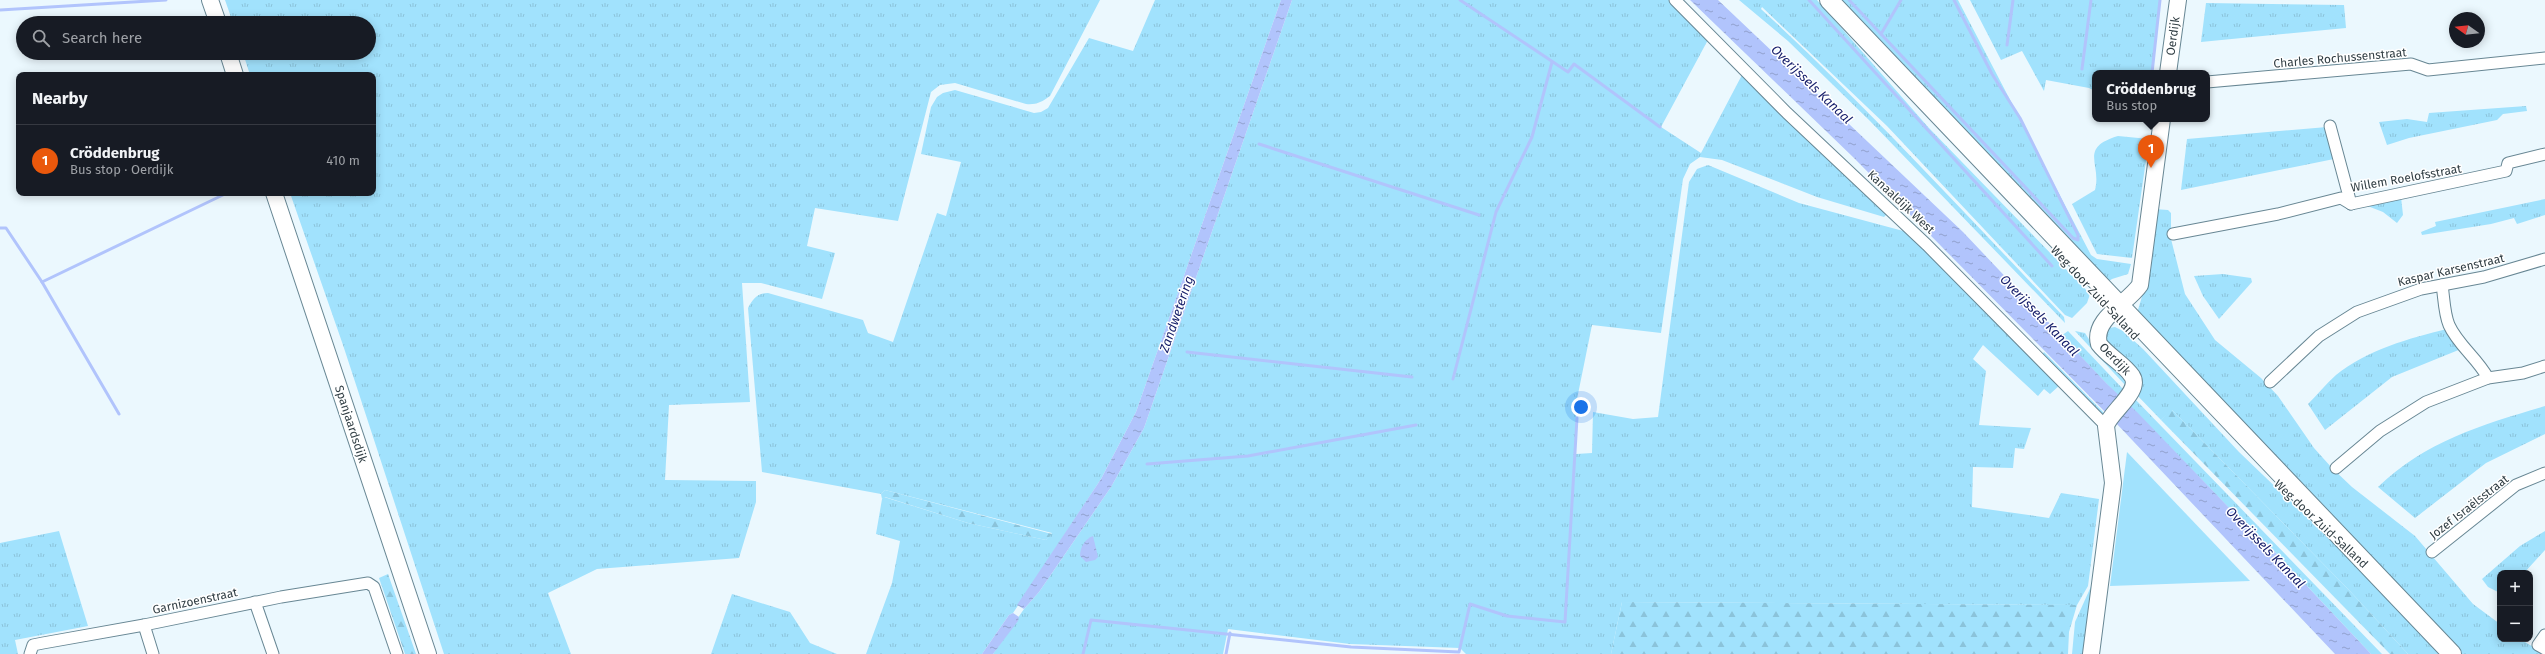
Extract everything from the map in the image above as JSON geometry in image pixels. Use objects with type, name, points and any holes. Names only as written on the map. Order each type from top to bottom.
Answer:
[{"type":"main road","name":"Weg door Zuid-Salland","points":[[1823,0],[1891,81],[2117,309],[2377,575],[2452,654]]},
{"type":"main road","name":"Weg door Zuid-Salland","points":[[1829,0],[2117,309]]},
{"type":"street","points":[[210,0],[216,16]]},
{"type":"street","name":"Kanaaldijk West","points":[[1675,0],[1787,113],[1927,245],[2108,421]]},
{"type":"street","name":"Oerdijk","points":[[2168,70],[2178,0]]},
{"type":"street","name":"Charles Rochussenstraat","points":[[2210,82],[2411,64],[2428,70],[2545,58]]},
{"type":"street","points":[[230,60],[234,72]]},
{"type":"street","name":"Oerdijk","points":[[2108,421],[2133,389],[2132,376],[2102,348],[2098,340],[2099,329],[2136,291],[2141,279],[2162,122]]},
{"type":"street","points":[[2330,126],[2351,204]]},
{"type":"street","name":"Willem Roelofsstraat","points":[[2173,234],[2278,214],[2341,198],[2351,204],[2506,171],[2508,163],[2545,154]]},
{"type":"street","name":"Spanjaardsdijk","points":[[275,196],[428,654]]},
{"type":"street","name":"Kaspar Karsenstraat","points":[[2270,382],[2302,350],[2337,323],[2396,296],[2484,277],[2545,259]]},
{"type":"street","points":[[2442,285],[2449,324],[2461,345],[2481,365],[2488,378]]},
{"type":"street","points":[[2336,468],[2380,430],[2426,402],[2488,378],[2522,373],[2545,366]]},
{"type":"street","points":[[2091,654],[2114,483],[2108,421]]},
{"type":"street","name":"Jozef Israëlsstraat","points":[[2432,552],[2516,485],[2545,473]]},
{"type":"street","name":"Garnizoenstraat","points":[[30,653],[33,646],[43,643],[144,625],[255,602],[368,583],[374,587],[397,654]]},
{"type":"street","points":[[255,602],[273,654]]},
{"type":"street","points":[[144,625],[153,654]]},
{"type":"street","points":[[2541,647],[2545,635]]},
{"type":"green space","points":[[225,0],[1100,0],[1050,96],[1042,101],[1033,104],[1026,104],[955,83],[940,85],[931,92],[898,221],[815,208],[807,246],[835,253],[822,299],[761,283],[742,283],[750,402],[669,405],[665,480],[756,481],[756,502],[739,558],[597,569],[548,593],[571,654],[444,654],[343,345],[291,196],[376,196],[376,72],[249,72],[245,60],[376,60],[376,16],[231,16]]},
{"type":"green space","points":[[1155,0],[1281,0],[1136,412],[1101,479],[1013,613],[1009,615],[982,654],[866,654],[892,583],[900,541],[876,534],[882,499],[884,497],[968,523],[1046,540],[1052,533],[885,490],[881,494],[762,472],[748,308],[756,297],[764,293],[768,293],[863,320],[868,333],[893,342],[937,213],[946,216],[961,162],[921,154],[931,107],[937,97],[943,93],[955,90],[1034,113],[1041,112],[1048,108],[1089,38],[1133,51]]},
{"type":"green space","points":[[1292,0],[1669,0],[1709,38],[1661,127],[1701,153],[1743,73],[1888,213],[1884,217],[1817,197],[1722,160],[1700,157],[1690,164],[1683,179],[1661,333],[1592,325],[1576,404],[1576,454],[1592,453],[1593,412],[1633,419],[1658,417],[1689,182],[1697,169],[1708,165],[1799,203],[1907,232],[2060,385],[2050,394],[2044,389],[2038,396],[1983,345],[1973,359],[1986,371],[1979,425],[2031,428],[2024,449],[2015,448],[2013,468],[1973,467],[1972,507],[2049,518],[2061,493],[2099,499],[2088,586],[2077,605],[1622,602],[1611,654],[1466,654],[1460,648],[1350,644],[1228,629],[1223,654],[993,654],[1024,609],[1039,592],[1111,487],[1144,428]]},
{"type":"green space","points":[[1739,0],[1817,0],[1928,127],[2090,294],[2087,303],[2072,318],[2065,315],[1887,126],[1762,7],[1761,9],[1878,122],[2064,317],[2065,323],[1870,121],[1788,41]]},
{"type":"green space","points":[[1836,0],[1958,0],[2091,255],[2097,259],[2131,264],[2128,274],[2112,279],[2105,284]]},
{"type":"green space","points":[[1970,0],[2160,0],[2152,70],[2092,70],[2092,90],[2046,80],[2044,91],[2022,51],[2001,60]]},
{"type":"green space","points":[[2206,3],[2344,5],[2346,28],[2201,42]]},
{"type":"green space","points":[[2526,106],[2527,111],[2503,114],[2497,120],[2409,138],[2387,145],[2379,122],[2407,119],[2427,122],[2429,113]]},
{"type":"green space","points":[[2327,127],[2334,159],[2181,190],[2187,139]]},
{"type":"green space","points":[[2118,136],[2149,139],[2132,258],[2097,254],[2072,204],[2095,190],[2095,152],[2099,146],[2106,141]]},
{"type":"green space","points":[[2401,197],[2403,215],[2397,223],[2383,212],[2365,205]]},
{"type":"green space","points":[[2545,199],[2545,215],[2517,224],[2514,218],[2491,224],[2422,235],[2421,232],[2436,226],[2435,222]]},
{"type":"green space","points":[[2154,209],[2168,210],[2171,213],[2171,239],[2185,294],[2215,340],[2261,378],[2278,396],[2314,448],[2332,468],[2352,487],[2415,536],[2473,604],[2497,622],[2497,642],[2525,642],[2545,654],[2458,654],[2137,313],[2144,290]]},
{"type":"green space","points":[[2223,274],[2251,278],[2252,282],[2219,319],[2203,296],[2194,276]]},
{"type":"green space","points":[[2115,327],[2123,331],[2143,349],[2239,452],[2361,569],[2443,654],[2408,654],[2348,589],[2172,410],[2161,420],[2135,393],[2105,342],[2105,334],[2109,328]]},
{"type":"green space","points":[[2447,329],[2461,349],[2392,377],[2325,430],[2308,404],[2336,375],[2348,366],[2389,346],[2418,336]]},
{"type":"green space","points":[[2068,331],[2122,388],[2124,392],[2120,398],[2061,336]]},
{"type":"green space","points":[[2075,331],[2085,333],[2095,349],[2126,379],[2126,386]]},
{"type":"green space","points":[[2044,352],[2107,416],[2103,417],[2042,355]]},
{"type":"green space","points":[[2133,397],[2382,654],[2371,654],[2273,550],[2237,516],[2129,405]]},
{"type":"green space","points":[[2545,406],[2545,434],[2486,463],[2415,518],[2378,487],[2415,457],[2435,446],[2478,427]]},
{"type":"green space","points":[[2171,409],[2348,589],[2408,654],[2390,654],[2161,420]]},
{"type":"green space","points":[[2127,452],[2250,581],[2110,586]]},
{"type":"green space","points":[[885,490],[1052,534],[1046,540],[968,523],[885,497],[882,499],[881,494]]},
{"type":"green space","points":[[59,531],[88,626],[15,640],[18,654],[0,654],[0,543]]},
{"type":"green space","points":[[2545,531],[2545,550],[2527,570],[2497,570],[2497,592],[2488,587],[2482,579],[2520,546]]},
{"type":"green space","points":[[388,574],[416,654],[405,654],[379,578]]},
{"type":"green space","points":[[2093,582],[2088,654],[2072,654],[2075,622]]},
{"type":"green space","points":[[732,594],[790,612],[810,643],[837,654],[711,654]]},
{"type":"green space","points":[[1622,602],[2077,605],[2069,632],[2068,654],[1611,654]]},
{"type":"water","name":"Zandwetering","points":[[1281,0],[1292,0],[1144,428],[1111,487],[1039,592],[1024,609],[1017,605],[1101,479],[1136,412]]},
{"type":"water","name":"Overijssels Kanaal","points":[[1690,0],[1718,0],[1963,232],[2107,384],[2137,412],[2237,516],[2273,550],[2371,654],[2335,654],[2115,422],[1854,158]]},
{"type":"water","points":[[1093,536],[1098,557],[1095,560],[1086,562],[1080,556],[1081,550],[1085,541]]},
{"type":"water","points":[[1013,613],[1019,617],[1018,621],[993,654],[982,654],[1009,615]]},
{"type":"waterway","points":[[0,10],[166,0]]},
{"type":"waterway","points":[[1460,0],[1568,72],[1574,64],[1660,127]]},
{"type":"waterway","points":[[1809,0],[2052,266]]},
{"type":"waterway","points":[[1849,0],[2073,238],[2078,240],[2078,235],[2020,118],[1992,74],[1954,0]]},
{"type":"waterway","points":[[1881,34],[1901,0]]},
{"type":"waterway","points":[[2007,45],[2013,0]]},
{"type":"waterway","points":[[2082,69],[2091,0]]},
{"type":"waterway","points":[[2152,70],[2160,0]]},
{"type":"waterway","points":[[1453,379],[1496,212],[1532,137],[1552,62]]},
{"type":"waterway","points":[[1259,144],[1479,215]]},
{"type":"waterway","points":[[42,282],[221,196]]},
{"type":"waterway","points":[[0,228],[6,228],[42,282],[119,414]]},
{"type":"waterway","points":[[1187,352],[1412,377]]},
{"type":"waterway","points":[[1083,654],[1091,620],[1351,647],[1459,652],[1470,604],[1507,616],[1565,622],[1577,418]]},
{"type":"waterway","points":[[1147,464],[1248,456],[1416,425]]},
{"type":"waterway","points":[[1226,654],[1230,633]]},
{"type":"place","name":"Cröddenbrug","points":[[2151,168]]}]
